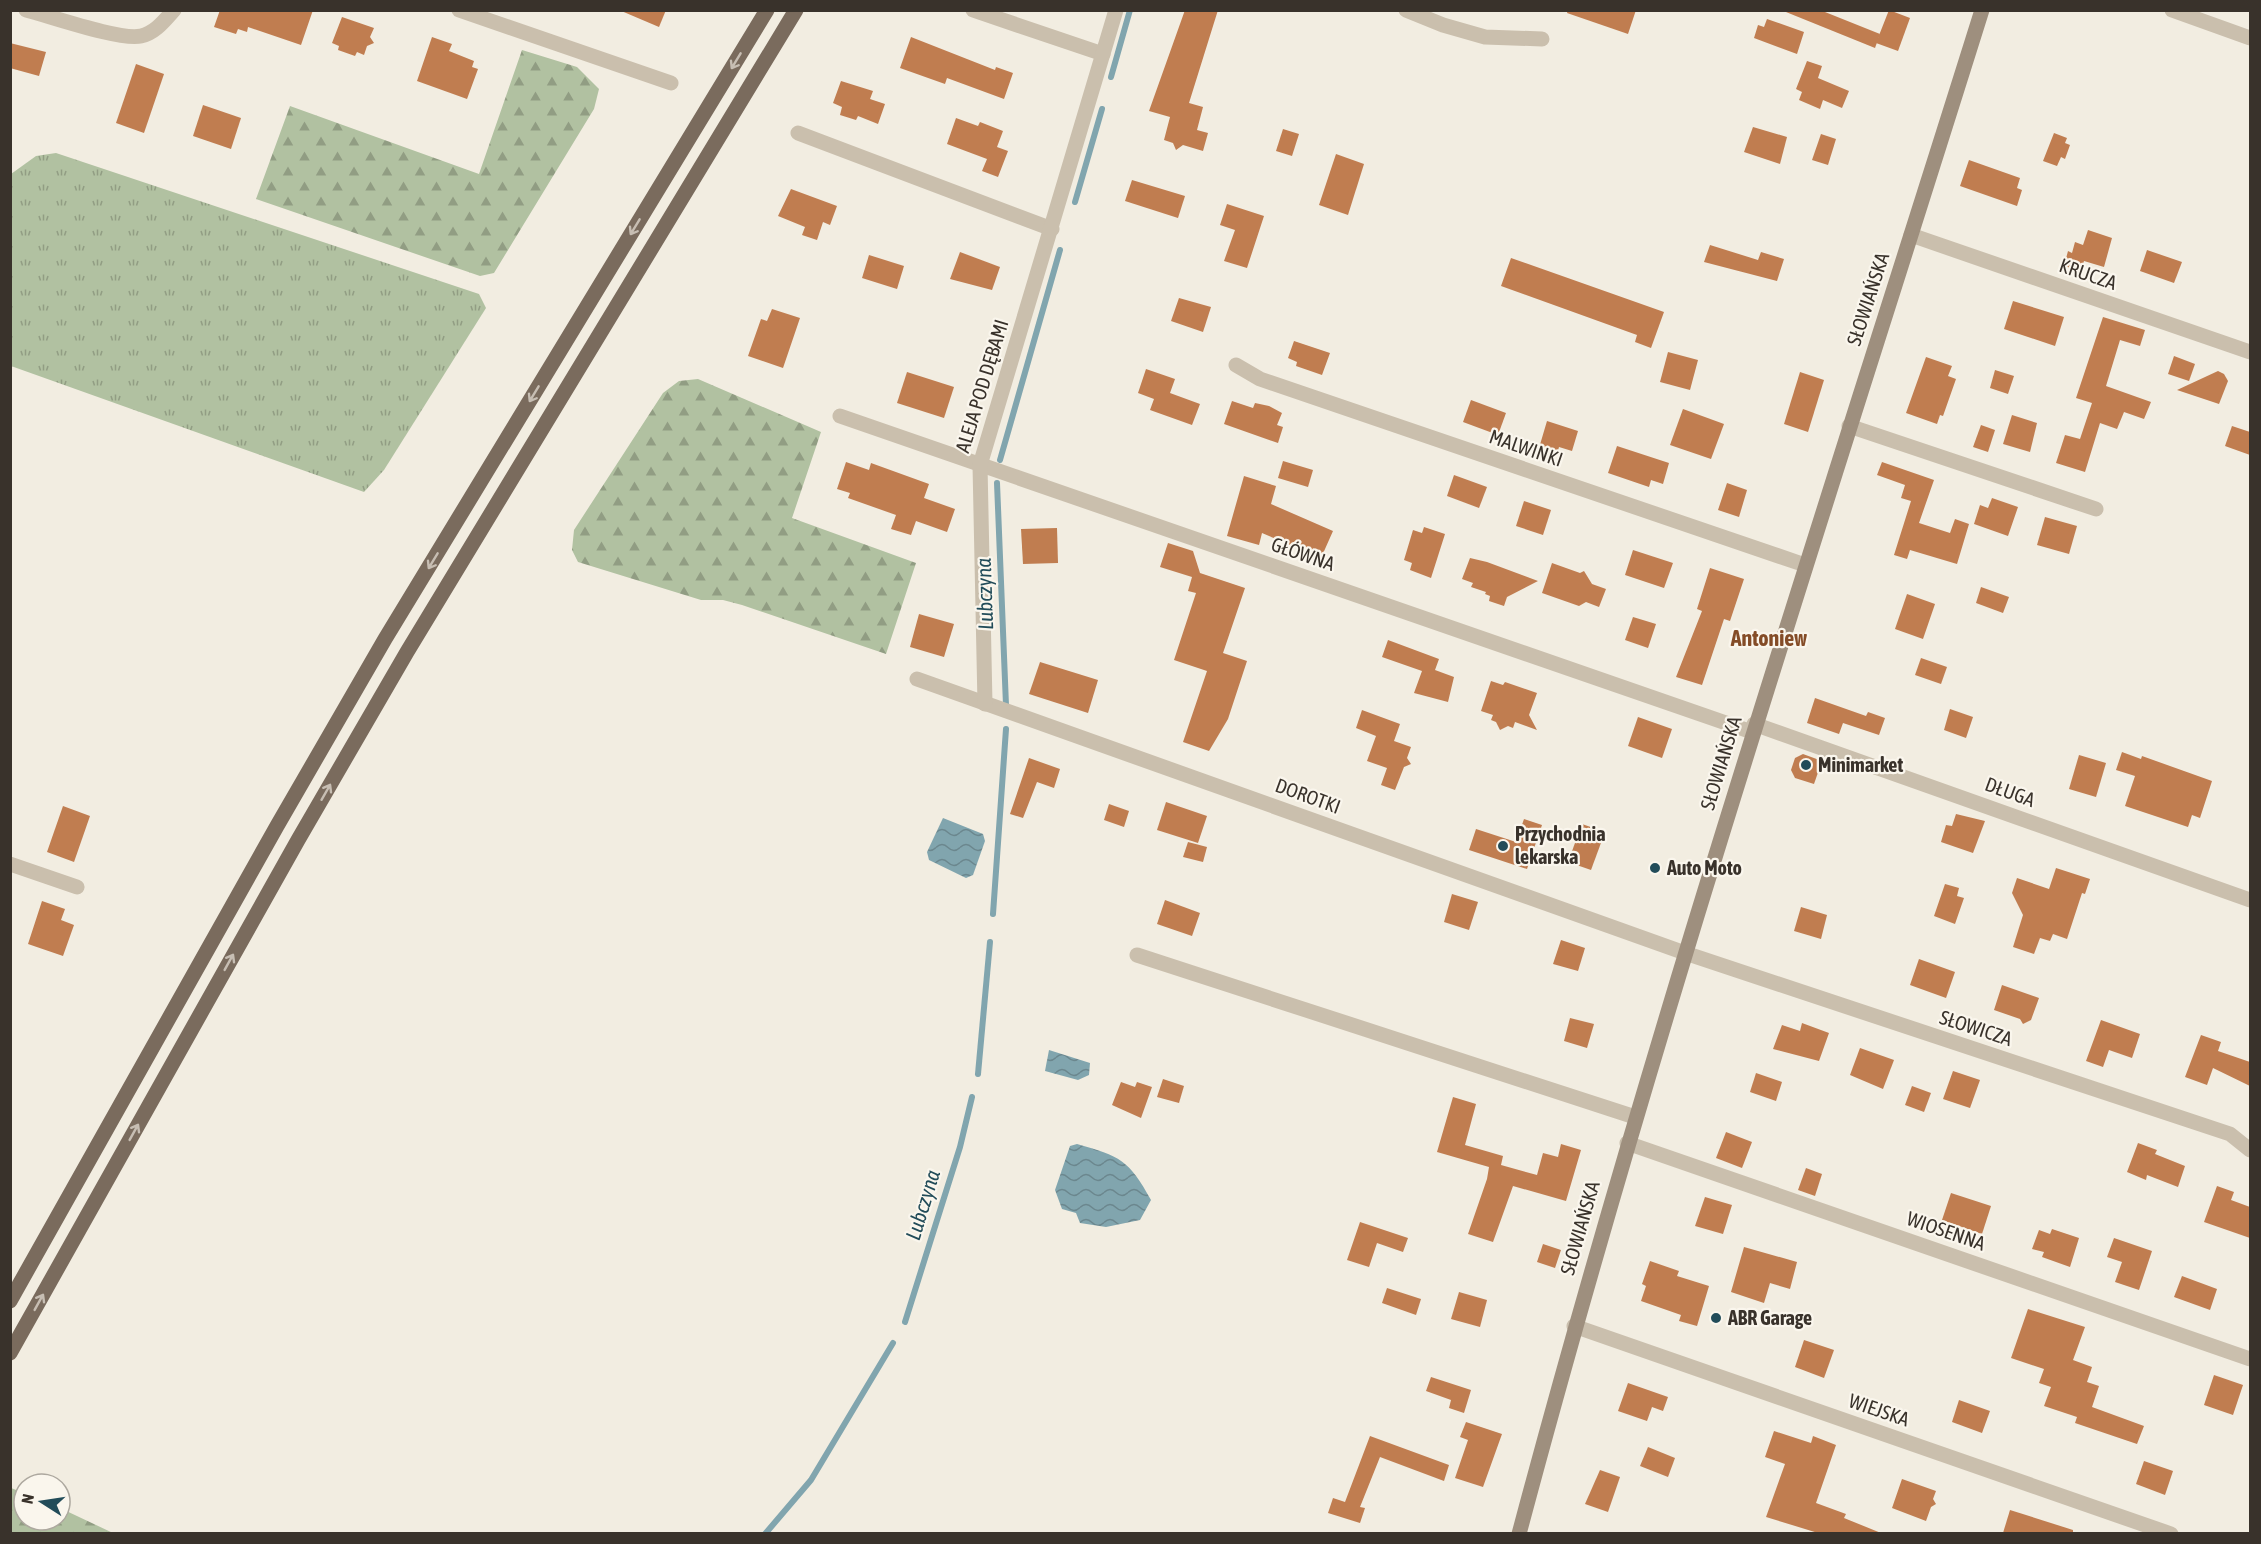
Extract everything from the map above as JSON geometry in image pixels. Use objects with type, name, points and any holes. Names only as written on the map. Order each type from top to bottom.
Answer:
[{"type":"main road","points":[[10,1301],[276,826],[385,639],[766,10]]},
{"type":"main road","points":[[10,1353],[298,840],[401,662],[796,10]]},
{"type":"street","points":[[26,10],[123,35],[140,37],[155,30],[174,10]]},
{"type":"street","points":[[459,10],[670,83]]},
{"type":"street","points":[[973,10],[1103,54]]},
{"type":"street","name":"ALEJA POD DĘBAMI","points":[[985,704],[980,465],[1116,10]]},
{"type":"street","points":[[1406,10],[1443,25],[1485,37],[1542,39]]},
{"type":"street","name":"SŁOWIAŃSKA","points":[[1519,1533],[1574,1326],[1627,1143],[1753,728],[1982,10]]},
{"type":"street","points":[[2172,10],[2250,38]]},
{"type":"street","points":[[798,133],[1052,229]]},
{"type":"street","name":"KRUCZA","points":[[1911,235],[2250,352]]},
{"type":"street","name":"MALWINKI","points":[[1236,365],[1260,380],[1805,565]]},
{"type":"street","name":"GŁÓWNA","points":[[840,416],[1753,728]]},
{"type":"street","points":[[1849,426],[2096,509]]},
{"type":"street","name":"DOROTKI","points":[[917,679],[1685,952]]},
{"type":"street","name":"DŁUGA","points":[[1753,728],[2250,900]]},
{"type":"street","points":[[10,864],[77,886]]},
{"type":"street","name":"SŁOWICZA","points":[[1685,952],[2230,1134],[2250,1150]]},
{"type":"street","points":[[1137,955],[1635,1117]]},
{"type":"street","name":"WIOSENNA","points":[[1627,1143],[2250,1359]]},
{"type":"street","name":"WIEJSKA","points":[[1574,1326],[2171,1533]]},
{"type":"green space","points":[[522,50],[577,67],[599,89],[594,109],[494,273],[480,276],[256,199],[290,106],[479,174]]},
{"type":"green space","points":[[56,153],[479,294],[486,308],[384,470],[364,492],[11,366],[11,174],[36,156]]},
{"type":"green space","points":[[698,379],[821,432],[792,518],[916,563],[886,654],[742,605],[723,600],[701,600],[578,562],[572,550],[574,530],[663,393],[679,381]]},
{"type":"green space","points":[[11,1488],[12,1532],[72,1532],[72,1514],[113,1533],[11,1533]]},
{"type":"water","points":[[943,818],[983,834],[985,841],[973,875],[966,878],[929,860],[927,852]]},
{"type":"water","points":[[1049,1050],[1090,1063],[1089,1075],[1078,1080],[1045,1071]]},
{"type":"water","points":[[1077,1144],[1114,1156],[1136,1176],[1151,1200],[1140,1220],[1106,1227],[1080,1223],[1076,1213],[1062,1209],[1055,1190],[1070,1146]]},
{"type":"building","points":[[220,10],[313,10],[301,45],[248,27],[247,32],[238,29],[236,34],[214,27]]},
{"type":"building","points":[[619,10],[666,10],[659,27]]},
{"type":"building","points":[[1185,10],[1218,10],[1189,103],[1203,107],[1197,130],[1208,133],[1203,151],[1183,145],[1176,150],[1173,143],[1164,140],[1170,117],[1149,111]]},
{"type":"building","points":[[1568,10],[1636,10],[1628,34],[1567,13]]},
{"type":"building","points":[[1781,10],[1820,10],[1880,34],[1875,48]]},
{"type":"building","points":[[1889,10],[1910,18],[1898,51],[1876,43]]},
{"type":"building","points":[[342,17],[374,28],[370,37],[374,43],[367,46],[364,55],[357,52],[355,56],[338,50],[339,46],[332,43]]},
{"type":"building","points":[[1767,19],[1804,32],[1797,54],[1754,38],[1758,25],[1764,27]]},
{"type":"building","points":[[432,37],[452,44],[449,51],[474,61],[472,67],[478,69],[467,99],[417,81]]},
{"type":"building","points":[[911,37],[995,70],[996,67],[1013,73],[1004,99],[947,78],[945,84],[900,68]]},
{"type":"building","points":[[10,43],[46,52],[39,76],[10,68]]},
{"type":"building","points":[[1807,61],[1822,66],[1818,78],[1849,91],[1842,108],[1823,100],[1820,109],[1799,100],[1802,92],[1796,89]]},
{"type":"building","points":[[136,64],[164,74],[144,133],[116,123]]},
{"type":"building","points":[[841,81],[873,91],[870,99],[885,104],[878,124],[858,116],[856,120],[840,115],[842,107],[833,103]]},
{"type":"building","points":[[203,105],[241,118],[231,149],[193,136]]},
{"type":"building","points":[[956,118],[978,126],[980,122],[1003,131],[997,147],[1008,151],[998,177],[982,171],[987,159],[947,144]]},
{"type":"building","points":[[1753,127],[1787,137],[1780,164],[1744,152]]},
{"type":"building","points":[[1283,129],[1299,134],[1292,156],[1276,151]]},
{"type":"building","points":[[2054,133],[2067,138],[2065,143],[2070,145],[2065,159],[2061,157],[2057,166],[2043,161]]},
{"type":"building","points":[[1821,134],[1836,139],[1828,165],[1812,160]]},
{"type":"building","points":[[1336,154],[1364,164],[1348,215],[1319,205]]},
{"type":"building","points":[[1969,160],[2020,178],[2017,188],[2022,190],[2017,206],[1960,186]]},
{"type":"building","points":[[1132,180],[1185,196],[1178,218],[1125,201]]},
{"type":"building","points":[[791,189],[837,206],[830,225],[823,222],[817,240],[802,235],[805,227],[778,216]]},
{"type":"building","points":[[1227,204],[1264,216],[1247,268],[1224,261],[1235,230],[1220,225]]},
{"type":"building","points":[[2088,230],[2112,238],[2104,267],[2084,261],[2081,271],[2064,266],[2068,251],[2072,253],[2075,242],[2083,245]]},
{"type":"building","points":[[1710,245],[1758,260],[1761,252],[1784,259],[1777,281],[1704,262]]},
{"type":"building","points":[[2147,250],[2182,262],[2174,283],[2140,271]]},
{"type":"building","points":[[960,252],[1000,267],[992,290],[950,279]]},
{"type":"building","points":[[869,255],[904,266],[897,289],[862,278]]},
{"type":"building","points":[[1511,258],[1664,312],[1651,348],[1635,342],[1637,335],[1501,286]]},
{"type":"building","points":[[1179,298],[1211,307],[1203,332],[1171,321]]},
{"type":"building","points":[[2013,301],[2064,317],[2055,346],[2004,329]]},
{"type":"building","points":[[772,309],[800,318],[783,368],[748,356],[761,319],[767,321]]},
{"type":"building","points":[[2103,317],[2145,330],[2140,346],[2120,340],[2106,386],[2151,402],[2144,419],[2124,412],[2117,429],[2100,423],[2085,472],[2056,463],[2065,435],[2080,439],[2092,403],[2076,398]]},
{"type":"building","points":[[1294,341],[1330,353],[1322,375],[1296,366],[1297,362],[1288,358]]},
{"type":"building","points":[[1668,352],[1698,360],[1690,390],[1660,382]]},
{"type":"building","points":[[2174,356],[2195,364],[2189,381],[2168,374]]},
{"type":"building","points":[[1926,357],[1952,366],[1948,376],[1956,379],[1943,416],[1940,415],[1937,424],[1906,413]]},
{"type":"building","points":[[1146,369],[1175,379],[1170,393],[1200,404],[1192,425],[1150,410],[1154,399],[1138,393]]},
{"type":"building","points":[[1995,370],[2014,376],[2008,394],[1990,388]]},
{"type":"building","points":[[2218,371],[2224,374],[2228,381],[2219,404],[2177,390]]},
{"type":"building","points":[[907,372],[954,387],[944,418],[897,403]]},
{"type":"building","points":[[1800,372],[1824,380],[1808,432],[1784,424]]},
{"type":"building","points":[[1471,400],[1506,413],[1498,435],[1463,422]]},
{"type":"building","points":[[1232,401],[1253,408],[1255,403],[1269,406],[1282,413],[1277,425],[1283,427],[1278,443],[1224,424]]},
{"type":"building","points":[[1683,409],[1724,424],[1711,459],[1670,445]]},
{"type":"building","points":[[2012,415],[2037,423],[2030,452],[2003,444]]},
{"type":"building","points":[[1547,421],[1578,431],[1572,451],[1559,447],[1557,454],[1539,448]]},
{"type":"building","points":[[1981,425],[1995,430],[1988,452],[1973,447]]},
{"type":"building","points":[[2232,426],[2250,432],[2250,455],[2225,446]]},
{"type":"building","points":[[1617,446],[1669,463],[1663,484],[1651,480],[1649,487],[1608,473]]},
{"type":"building","points":[[1283,461],[1313,470],[1308,487],[1278,478]]},
{"type":"building","points":[[846,462],[869,470],[871,463],[929,484],[924,498],[955,509],[947,532],[916,521],[911,535],[891,529],[896,515],[848,498],[850,493],[837,489]]},
{"type":"building","points":[[1882,462],[1934,480],[1919,523],[1950,533],[1955,519],[1969,524],[1957,564],[1910,550],[1907,559],[1894,555],[1911,501],[1901,498],[1905,485],[1877,475]]},
{"type":"building","points":[[1454,475],[1487,487],[1479,508],[1447,496]]},
{"type":"building","points":[[1244,476],[1276,486],[1271,504],[1333,531],[1321,558],[1262,533],[1259,545],[1227,536]]},
{"type":"building","points":[[1727,483],[1747,490],[1739,517],[1718,510]]},
{"type":"building","points":[[1992,498],[2018,507],[2008,536],[1974,524],[1980,505],[1988,508]]},
{"type":"building","points":[[1524,501],[1551,510],[1543,535],[1516,526]]},
{"type":"building","points":[[2045,517],[2077,526],[2069,554],[2037,545]]},
{"type":"building","points":[[1424,527],[1445,534],[1431,578],[1410,570],[1412,563],[1404,560],[1413,530],[1422,533]]},
{"type":"building","points":[[1057,528],[1058,563],[1023,564],[1021,529]]},
{"type":"building","points":[[1168,543],[1193,551],[1200,573],[1245,588],[1223,653],[1247,661],[1228,719],[1209,751],[1183,742],[1207,671],[1174,660],[1196,593],[1188,591],[1192,577],[1160,567]]},
{"type":"building","points":[[1633,550],[1673,563],[1664,588],[1625,575]]},
{"type":"building","points":[[1470,558],[1538,581],[1507,597],[1504,606],[1489,601],[1490,596],[1485,594],[1486,592],[1471,587],[1473,583],[1462,579]]},
{"type":"building","points":[[1552,563],[1580,573],[1584,571],[1592,584],[1606,589],[1599,607],[1586,602],[1579,606],[1542,593]]},
{"type":"building","points":[[1710,568],[1744,579],[1730,621],[1724,619],[1702,685],[1676,677],[1702,611],[1697,609]]},
{"type":"building","points":[[1981,587],[2009,597],[2003,613],[1976,603]]},
{"type":"building","points":[[1907,594],[1935,604],[1923,639],[1895,629]]},
{"type":"building","points":[[919,614],[954,624],[944,657],[910,647]]},
{"type":"building","points":[[1633,617],[1656,624],[1648,648],[1625,640]]},
{"type":"building","points":[[1388,640],[1439,659],[1435,670],[1454,677],[1448,702],[1414,693],[1422,671],[1382,657]]},
{"type":"building","points":[[1921,658],[1947,667],[1941,684],[1915,675]]},
{"type":"building","points":[[1040,662],[1098,680],[1088,713],[1029,694]]},
{"type":"building","points":[[1491,681],[1503,685],[1505,682],[1537,693],[1529,715],[1537,730],[1515,722],[1513,728],[1508,726],[1500,730],[1496,722],[1491,720],[1493,715],[1481,711]]},
{"type":"building","points":[[1815,698],[1866,716],[1868,712],[1885,718],[1879,735],[1843,723],[1839,734],[1807,723]]},
{"type":"building","points":[[1950,709],[1973,717],[1966,738],[1944,730]]},
{"type":"building","points":[[1362,710],[1400,724],[1394,741],[1411,747],[1407,758],[1411,764],[1404,767],[1395,790],[1381,785],[1387,768],[1367,761],[1376,736],[1356,728]]},
{"type":"building","points":[[1638,717],[1672,729],[1662,758],[1628,746]]},
{"type":"building","points":[[2122,752],[2141,759],[2142,756],[2212,781],[2200,818],[2192,815],[2188,827],[2125,806],[2135,776],[2116,770]]},
{"type":"building","name":"Minimarket","points":[[1803,754],[1822,761],[1814,784],[1795,778],[1791,770],[1795,758]]},
{"type":"building","points":[[2079,755],[2106,763],[2096,797],[2069,789]]},
{"type":"building","points":[[1029,758],[1060,769],[1054,788],[1037,782],[1023,818],[1010,814]]},
{"type":"building","points":[[1166,802],[1207,816],[1198,843],[1157,830]]},
{"type":"building","points":[[1109,804],[1129,811],[1124,827],[1104,820]]},
{"type":"building","points":[[63,806],[90,816],[74,862],[47,852]]},
{"type":"building","points":[[1956,814],[1985,821],[1973,853],[1941,842],[1946,825],[1952,826]]},
{"type":"building","name":"Przychodnia lekarska","points":[[1524,819],[1542,825],[1527,869],[1469,850],[1476,829],[1516,842]]},
{"type":"building","points":[[1582,824],[1605,832],[1591,870],[1568,862]]},
{"type":"building","points":[[1188,842],[1207,847],[1203,862],[1183,857]]},
{"type":"building","points":[[2056,868],[2090,879],[2085,894],[2082,893],[2067,939],[2053,934],[2050,941],[2040,938],[2034,954],[2013,947],[2023,915],[2012,893],[2017,878],[2049,889]]},
{"type":"building","points":[[1945,884],[1959,888],[1957,896],[1964,898],[1955,924],[1934,916]]},
{"type":"building","points":[[1452,894],[1478,902],[1469,930],[1444,922]]},
{"type":"building","points":[[1165,900],[1200,913],[1192,936],[1157,924]]},
{"type":"building","points":[[42,901],[65,909],[61,920],[74,925],[63,956],[28,944]]},
{"type":"building","points":[[1801,907],[1827,915],[1821,939],[1794,931]]},
{"type":"building","points":[[1561,940],[1585,948],[1578,971],[1553,964]]},
{"type":"building","points":[[1919,959],[1955,972],[1946,998],[1910,985]]},
{"type":"building","points":[[2002,985],[2039,998],[2031,1020],[2023,1024],[2020,1019],[1994,1010]]},
{"type":"building","points":[[1570,1018],[1594,1024],[1587,1048],[1564,1041]]},
{"type":"building","points":[[2101,1020],[2140,1034],[2132,1058],[2109,1050],[2103,1067],[2086,1061]]},
{"type":"building","points":[[1802,1023],[1829,1033],[1819,1061],[1773,1049],[1782,1025],[1800,1031]]},
{"type":"building","points":[[2201,1035],[2221,1042],[2218,1051],[2250,1062],[2250,1086],[2213,1068],[2207,1085],[2185,1077]]},
{"type":"building","points":[[1860,1048],[1894,1060],[1883,1089],[1850,1075]]},
{"type":"building","points":[[1953,1071],[1980,1080],[1970,1108],[1943,1099]]},
{"type":"building","points":[[1756,1073],[1782,1082],[1776,1101],[1750,1092]]},
{"type":"building","points":[[1163,1079],[1184,1086],[1179,1103],[1157,1097]]},
{"type":"building","points":[[1121,1082],[1135,1087],[1137,1082],[1152,1087],[1141,1118],[1112,1105]]},
{"type":"building","points":[[1912,1086],[1931,1093],[1924,1112],[1905,1105]]},
{"type":"building","points":[[1453,1097],[1476,1104],[1465,1145],[1503,1156],[1501,1165],[1537,1175],[1543,1153],[1558,1157],[1561,1144],[1581,1150],[1566,1201],[1513,1186],[1493,1242],[1468,1234],[1489,1167],[1437,1152]]},
{"type":"building","points":[[1726,1132],[1752,1142],[1742,1168],[1716,1158]]},
{"type":"building","points":[[2138,1143],[2157,1150],[2155,1154],[2185,1166],[2178,1187],[2147,1175],[2146,1180],[2127,1172]]},
{"type":"building","points":[[1806,1168],[1822,1174],[1815,1196],[1798,1190]]},
{"type":"building","points":[[2217,1186],[2234,1192],[2231,1200],[2250,1207],[2250,1238],[2204,1222]]},
{"type":"building","points":[[1951,1193],[1991,1206],[1982,1234],[1942,1220]]},
{"type":"building","points":[[1705,1197],[1732,1205],[1723,1234],[1695,1226]]},
{"type":"building","points":[[1360,1222],[1408,1238],[1403,1252],[1377,1243],[1369,1267],[1347,1260]]},
{"type":"building","points":[[2052,1229],[2079,1238],[2070,1267],[2042,1257],[2044,1252],[2032,1249],[2039,1230],[2050,1234]]},
{"type":"building","points":[[2114,1238],[2152,1251],[2139,1290],[2115,1282],[2122,1262],[2107,1257]]},
{"type":"building","points":[[1543,1244],[1561,1250],[1555,1268],[1537,1262]]},
{"type":"building","points":[[1744,1247],[1797,1262],[1790,1289],[1770,1283],[1764,1303],[1731,1292]]},
{"type":"building","points":[[1650,1261],[1679,1271],[1677,1276],[1709,1286],[1697,1326],[1679,1321],[1681,1315],[1641,1301],[1646,1286],[1642,1284]]},
{"type":"building","points":[[2182,1276],[2217,1289],[2210,1310],[2174,1297]]},
{"type":"building","points":[[1387,1288],[1421,1299],[1416,1315],[1382,1303]]},
{"type":"building","points":[[1459,1292],[1487,1300],[1480,1327],[1451,1319]]},
{"type":"building","points":[[2028,1309],[2085,1327],[2073,1360],[2092,1367],[2087,1382],[2099,1386],[2092,1407],[2144,1426],[2137,1444],[2075,1423],[2077,1417],[2044,1406],[2051,1387],[2039,1383],[2044,1369],[2011,1358]]},
{"type":"building","points":[[1804,1340],[1834,1350],[1824,1378],[1795,1367]]},
{"type":"building","points":[[2214,1375],[2243,1385],[2233,1415],[2204,1405]]},
{"type":"building","points":[[1431,1377],[1471,1390],[1464,1413],[1449,1408],[1451,1400],[1426,1391]]},
{"type":"building","points":[[1628,1383],[1668,1397],[1663,1411],[1652,1407],[1647,1421],[1618,1411]]},
{"type":"building","points":[[1959,1400],[1990,1411],[1982,1433],[1952,1422]]},
{"type":"building","points":[[1466,1422],[1502,1434],[1483,1487],[1455,1478],[1468,1440],[1460,1437]]},
{"type":"building","points":[[1774,1431],[1811,1443],[1813,1436],[1836,1445],[1816,1503],[1846,1514],[1844,1518],[1881,1533],[1818,1533],[1766,1517],[1785,1464],[1765,1457]]},
{"type":"building","points":[[1370,1436],[1449,1465],[1444,1481],[1380,1457],[1360,1507],[1365,1508],[1360,1523],[1328,1513],[1333,1498],[1345,1502]]},
{"type":"building","points":[[1648,1447],[1675,1458],[1668,1477],[1640,1466]]},
{"type":"building","points":[[2144,1461],[2173,1471],[2165,1495],[2136,1484]]},
{"type":"building","points":[[1600,1470],[1620,1477],[1608,1512],[1585,1504]]},
{"type":"building","points":[[1902,1479],[1936,1491],[1933,1499],[1936,1504],[1931,1507],[1926,1521],[1892,1508]]},
{"type":"building","points":[[2010,1510],[2073,1530],[2073,1533],[2003,1533]]},
{"type":"waterway","name":"Lubczyna","points":[[1111,77],[1130,10]]},
{"type":"waterway","name":"Lubczyna","points":[[1075,202],[1102,109]]},
{"type":"waterway","name":"Lubczyna","points":[[1000,460],[1060,250]]},
{"type":"waterway","name":"Lubczyna","points":[[997,483],[1006,705]]},
{"type":"waterway","name":"Lubczyna","points":[[993,914],[1006,729]]},
{"type":"waterway","name":"Lubczyna","points":[[978,1074],[990,942]]},
{"type":"waterway","name":"Lubczyna","points":[[905,1322],[960,1147],[972,1097]]},
{"type":"waterway","name":"Lubczyna","points":[[765,1534],[811,1480],[893,1343]]},
{"type":"place","name":"Minimarket","points":[[1806,765]]},
{"type":"place","name":"Przychodnia lekarska","points":[[1503,846]]},
{"type":"place","name":"Auto Moto","points":[[1655,868]]},
{"type":"place","name":"ABR Garage","points":[[1716,1318]]},
{"type":"district","name":"Antoniew","points":[[1769,638]]}]
